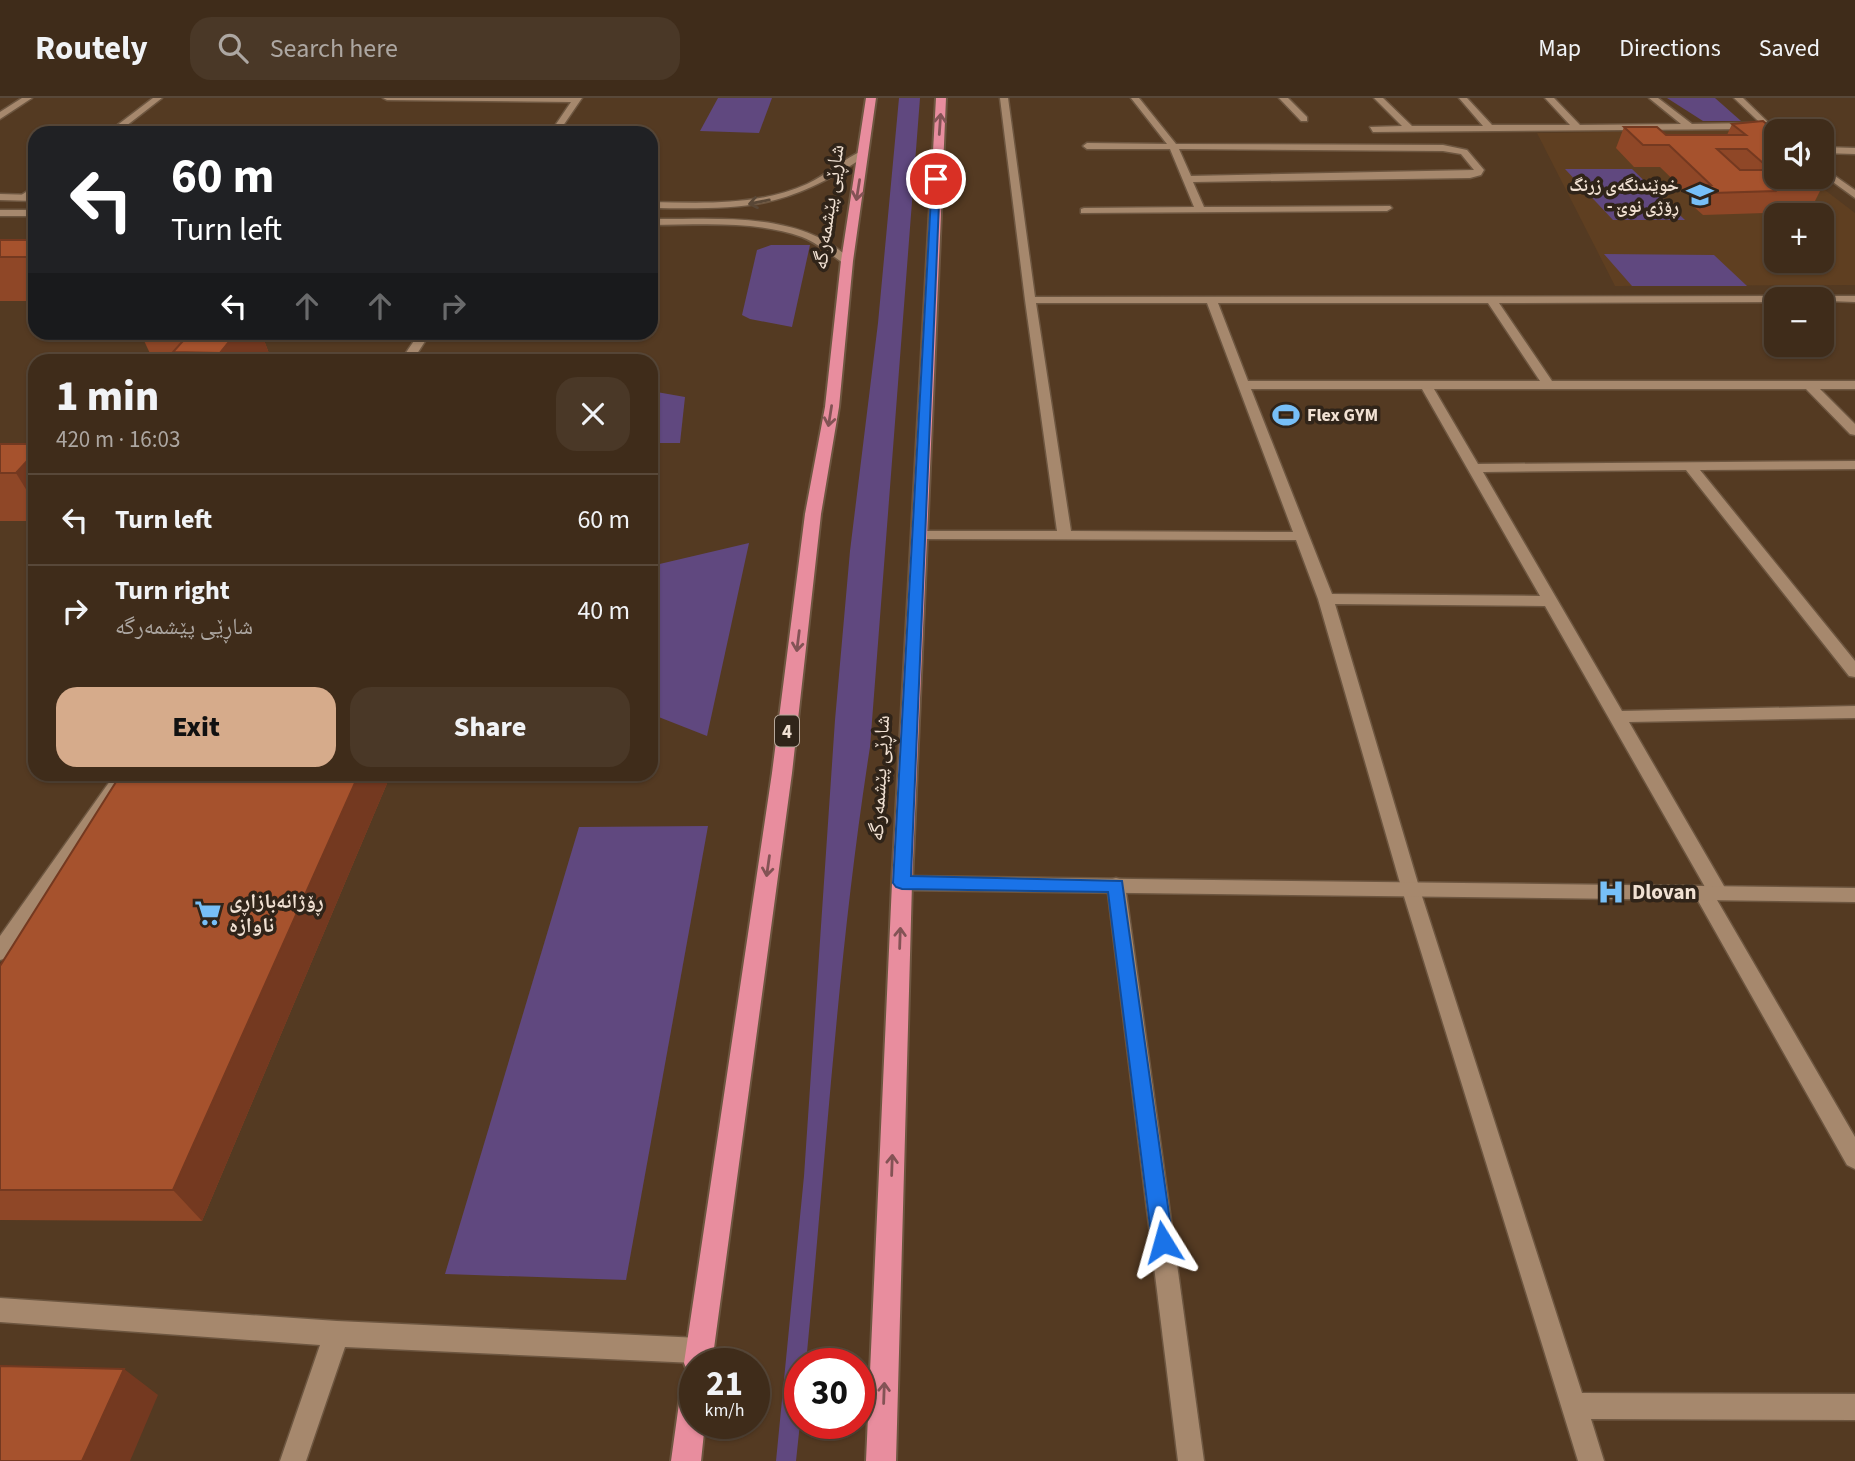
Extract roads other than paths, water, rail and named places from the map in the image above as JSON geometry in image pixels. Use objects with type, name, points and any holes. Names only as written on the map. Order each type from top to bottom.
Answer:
[{"type":"highway","name":"شاڕێی پێشمەرگە","points":[[700,1348],[782,773],[813,514],[832,407],[847,261],[871,98]]},
{"type":"highway","name":"شاڕێی پێشمەرگە","points":[[881,1461],[902,883],[941,98]]},
{"type":"highway","points":[[686,1461],[689,1439]]},
{"type":"street","points":[[0,116],[28,98]]},
{"type":"street","points":[[120,126],[158,98]]},
{"type":"street","points":[[387,98],[577,99]]},
{"type":"street","points":[[1004,98],[1030,300],[1065,535]]},
{"type":"street","points":[[1135,98],[1174,147],[1200,209]]},
{"type":"street","points":[[1283,98],[1304,118]]},
{"type":"street","points":[[1378,98],[1409,128]]},
{"type":"street","points":[[1463,98],[1489,127]]},
{"type":"street","points":[[1549,98],[1577,127]]},
{"type":"street","points":[[1653,98],[1689,126]]},
{"type":"street","points":[[1738,98],[1764,125]]},
{"type":"street","points":[[559,126],[577,99]]},
{"type":"street","points":[[1373,128],[1764,126]]},
{"type":"street","points":[[1087,146],[1443,148],[1464,152],[1479,170],[1478,173],[1470,175],[1188,179]]},
{"type":"street","points":[[1834,150],[1855,151]]},
{"type":"street","points":[[658,205],[725,205],[765,201],[806,188],[864,153]]},
{"type":"street","points":[[1834,179],[1855,195]]},
{"type":"street","points":[[23,198],[28,194]]},
{"type":"street","points":[[0,197],[28,198]]},
{"type":"street","points":[[1084,211],[1387,208]]},
{"type":"street","points":[[0,213],[28,213]]},
{"type":"street","points":[[658,222],[719,223],[776,229],[811,238],[847,261]]},
{"type":"street","points":[[1491,299],[1548,384]]},
{"type":"street","points":[[1030,300],[1855,299]]},
{"type":"street","points":[[1212,300],[1326,599],[1411,890],[1591,1461]]},
{"type":"street","points":[[1243,384],[1855,384]]},
{"type":"street","points":[[1808,384],[1855,431]]},
{"type":"street","points":[[1426,385],[1617,717],[1855,1158]]},
{"type":"street","points":[[1473,468],[1855,465]]},
{"type":"street","points":[[1690,467],[1855,672]]},
{"type":"street","points":[[920,535],[1300,536]]},
{"type":"street","points":[[1326,599],[1550,601]]},
{"type":"street","points":[[1617,717],[1855,712]]},
{"type":"street","points":[[0,952],[119,781]]},
{"type":"street","points":[[902,883],[1855,895]]},
{"type":"street","points":[[1116,885],[1191,1461]]},
{"type":"street","points":[[0,1310],[679,1356]]},
{"type":"street","points":[[293,1461],[337,1334]]},
{"type":"street","points":[[1574,1406],[1855,1408]]},
{"type":"place","name":"خوێندنگەی زرنگ - ڕۆژی نوێ","points":[[1700,195]]},
{"type":"place","name":"Flex GYM","points":[[1286,415]]},
{"type":"place","name":"Dlovan","points":[[1611,892]]},
{"type":"place","name":"ڕۆژانەبازاڕی ناوازە","points":[[208,913]]}]
